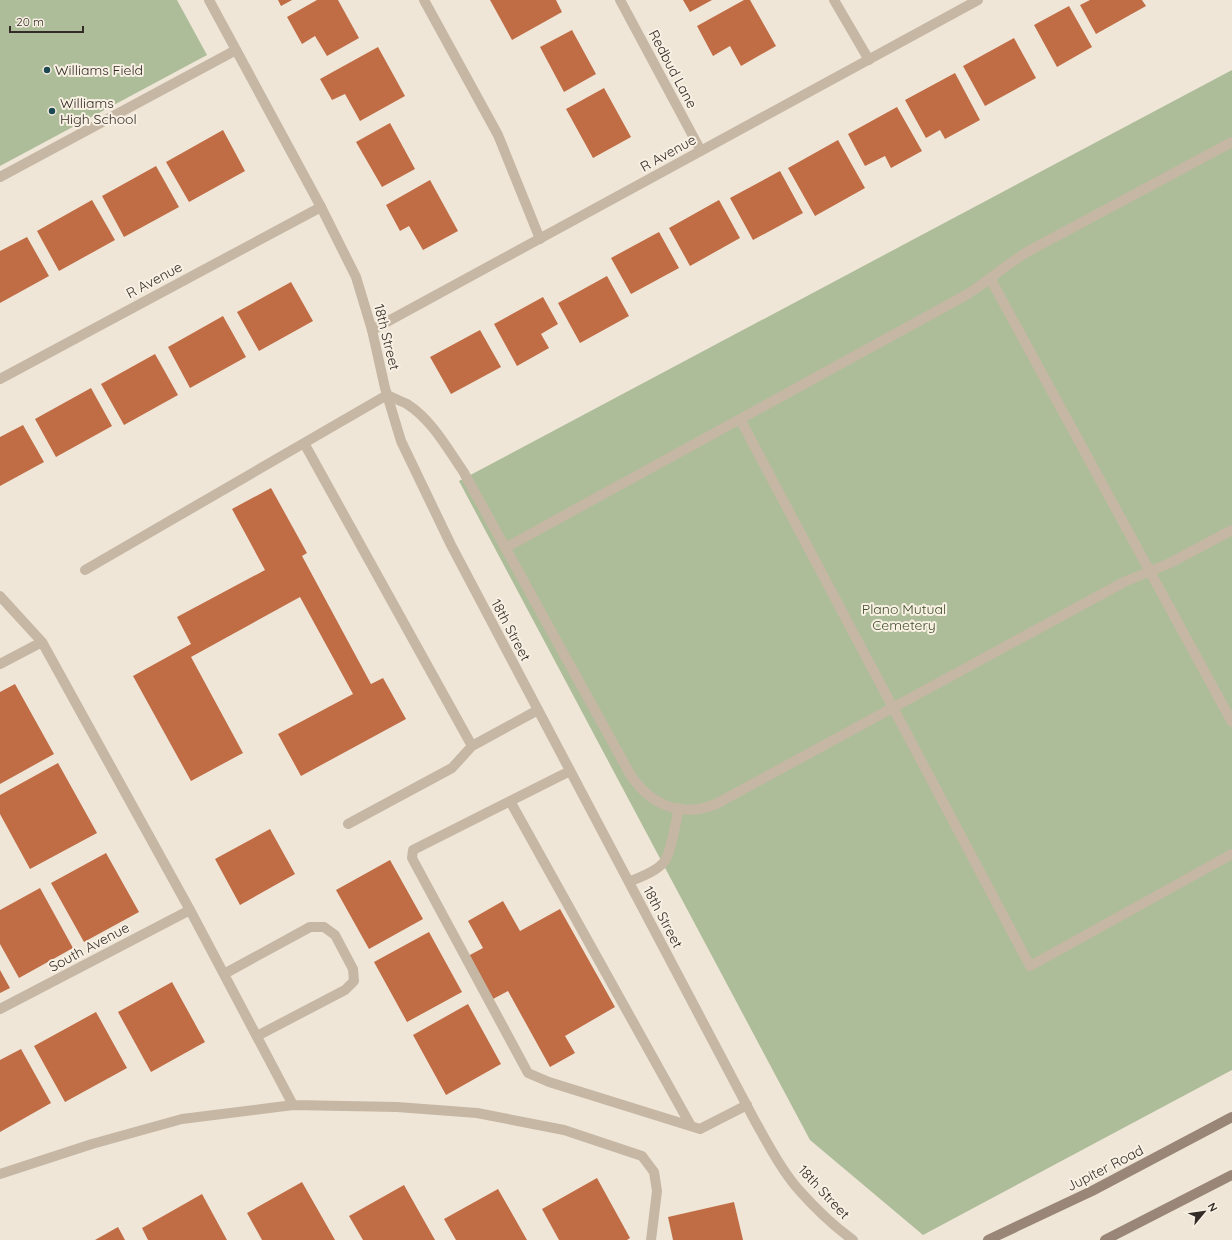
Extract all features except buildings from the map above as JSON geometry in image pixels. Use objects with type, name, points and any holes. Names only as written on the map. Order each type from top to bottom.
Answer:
[{"type":"main road","name":"Jupiter Road","points":[[988,1240],[1092,1192],[1232,1117]]},
{"type":"main road","points":[[1106,1240],[1232,1175]]},
{"type":"street","name":"18th Street","points":[[209,0],[321,206],[356,277],[372,330],[387,395],[401,440],[451,545],[777,1159],[798,1189],[841,1231],[853,1240]]},
{"type":"street","points":[[424,0],[498,135],[540,239]]},
{"type":"street","name":"Redbud Lane","points":[[620,0],[701,151]]},
{"type":"street","points":[[834,0],[869,60]]},
{"type":"street","name":"R Avenue","points":[[372,330],[978,0]]},
{"type":"street","points":[[0,177],[236,50]]},
{"type":"street","points":[[505,548],[966,295],[1027,252],[1232,142]]},
{"type":"street","name":"R Avenue","points":[[0,379],[321,206]]},
{"type":"street","points":[[990,278],[1232,722]]},
{"type":"street","points":[[85,570],[387,395],[406,404],[418,412],[429,423],[463,471],[638,787],[659,802],[679,808],[695,810],[716,804],[1124,582],[1170,563],[1232,530]]},
{"type":"street","points":[[740,419],[1030,966],[1232,854]]},
{"type":"street","points":[[304,443],[472,746]]},
{"type":"street","points":[[0,596],[42,642],[190,910],[293,1105]]},
{"type":"street","points":[[0,664],[42,642]]},
{"type":"street","points":[[348,824],[452,768],[472,746],[538,710]]},
{"type":"street","points":[[570,771],[413,850],[412,858],[528,1073],[549,1082],[700,1129],[747,1105]]},
{"type":"street","points":[[510,801],[691,1126]]},
{"type":"street","points":[[629,882],[655,869],[665,862],[679,808]]},
{"type":"street","name":"South Avenue","points":[[0,1009],[190,910]]},
{"type":"street","points":[[224,974],[310,927],[324,927],[335,936],[353,969],[354,981],[345,990],[257,1036]]},
{"type":"street","points":[[0,1174],[92,1144],[182,1119],[293,1105],[397,1107],[477,1113],[564,1130],[642,1156],[654,1172],[657,1191],[651,1240]]},
{"type":"green space","name":"Williams High School","points":[[0,0],[177,0],[207,55],[0,166]]},
{"type":"green space","name":"Plano Mutual Cemetery","points":[[1232,70],[1232,1070],[923,1235],[810,1140],[459,481]]},
{"type":"place","name":"Williams Field","points":[[47,70]]},
{"type":"place","name":"Williams High School","points":[[52,111]]}]
